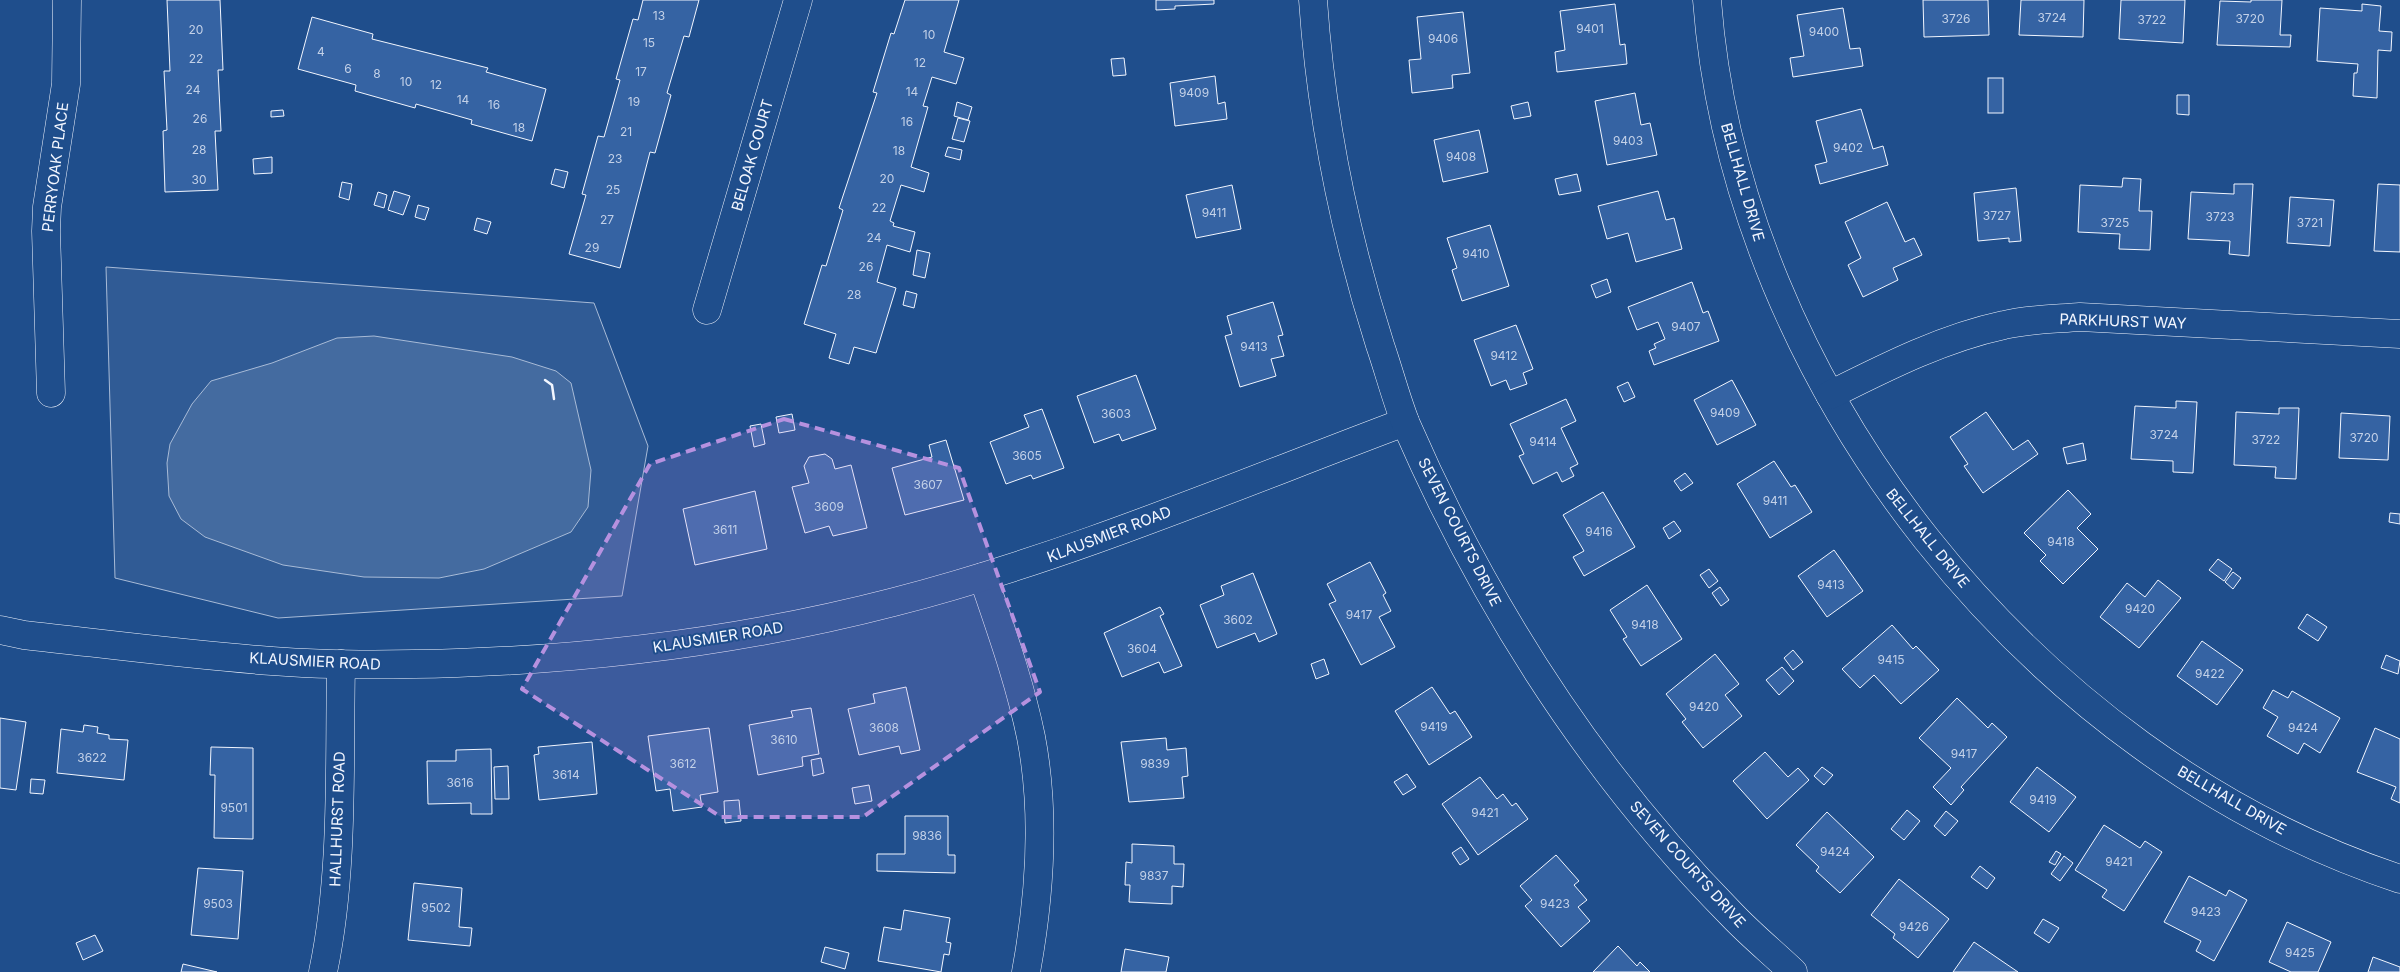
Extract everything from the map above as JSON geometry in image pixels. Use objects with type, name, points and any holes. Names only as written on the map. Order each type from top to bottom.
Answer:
[{"type":"street","name":"PERRYOAK PLACE","points":[[51,393],[46,231],[47,206],[66,84],[67,0]]},
{"type":"street","name":"BELOAK COURT","points":[[707,310],[798,0]]},
{"type":"street","name":"SEVEN COURTS DRIVE","points":[[1314,0],[1326,118],[1343,210],[1371,316],[1405,422],[1454,524],[1494,601],[1557,703],[1633,804],[1732,916],[1793,972]]},
{"type":"street","name":"BELLHALL DRIVE","points":[[1707,0],[1711,44],[1723,113],[1759,238],[1796,331],[1830,395],[1881,480],[1917,530],[1983,605],[2032,655],[2086,702],[2167,763],[2245,811],[2340,857],[2400,880]]},
{"type":"street","name":"PARKHURST WAY","points":[[1830,395],[1916,354],[1961,337],[2005,324],[2042,320],[2080,317],[2400,334]]},
{"type":"street","name":"KLAUSMIER ROAD","points":[[0,630],[24,635],[272,661],[341,664],[443,664],[579,656],[727,638],[894,602],[1046,558],[1405,422]]},
{"type":"street","points":[[983,577],[1018,682],[1031,738],[1038,788],[1038,882],[1034,925],[1026,972]]},
{"type":"street","name":"HALLHURST ROAD","points":[[324,972],[330,942],[337,859],[341,664]]},
{"type":"highlighted area","points":[[784,419],[959,468],[1040,692],[863,817],[721,817],[522,689],[650,464]]},
{"type":"shaded area","points":[[106,267],[594,303],[648,446],[622,596],[278,618],[115,578]]},
{"type":"shaded area","points":[[374,336],[512,357],[556,371],[571,383],[591,470],[588,507],[571,532],[484,569],[439,578],[364,577],[283,565],[205,537],[181,519],[169,496],[167,463],[170,444],[192,404],[211,381],[272,363],[337,338]]},
{"type":"building","points":[[167,0],[220,0],[223,70],[218,70],[221,131],[215,131],[218,190],[165,192],[163,131],[167,130],[164,71],[170,71]]},
{"type":"building","points":[[643,0],[699,0],[689,37],[684,36],[667,93],[671,95],[655,153],[650,152],[620,268],[569,254],[586,195],[582,194],[598,136],[604,137],[620,80],[616,79],[633,19],[638,20]]},
{"type":"building","points":[[905,0],[959,0],[944,52],[964,58],[956,84],[932,77],[923,106],[928,107],[911,167],[929,173],[924,192],[901,185],[890,221],[894,223],[893,226],[915,232],[910,252],[887,245],[877,282],[896,288],[876,353],[854,347],[849,364],[829,358],[836,334],[804,324],[822,265],[826,266],[843,210],[839,208],[877,93],[873,92],[891,33],[894,34]]},
{"type":"building","points":[[1156,0],[1214,0],[1214,4],[1175,6],[1175,9],[1156,10]]},
{"type":"building","points":[[1923,0],[1988,0],[1989,35],[1924,37]]},
{"type":"building","points":[[2021,0],[2084,0],[2083,37],[2019,35]]},
{"type":"building","points":[[2121,0],[2185,0],[2183,43],[2119,39]]},
{"type":"building","points":[[2251,0],[2282,0],[2280,35],[2291,35],[2290,47],[2217,45],[2220,1],[2251,2]]},
{"type":"building","points":[[1615,4],[1620,45],[1625,44],[1627,64],[1557,72],[1555,52],[1565,50],[1560,11]]},
{"type":"building","points":[[2362,4],[2381,6],[2379,31],[2392,32],[2391,51],[2378,50],[2377,98],[2353,96],[2354,73],[2357,73],[2358,64],[2317,61],[2320,8],[2362,11]]},
{"type":"building","points":[[1843,8],[1850,49],[1860,48],[1863,66],[1793,77],[1790,58],[1804,56],[1797,15]]},
{"type":"building","points":[[1463,12],[1470,73],[1452,75],[1453,88],[1412,93],[1409,60],[1421,59],[1417,17]]},
{"type":"building","points":[[312,17],[373,34],[372,39],[488,68],[486,72],[546,89],[532,141],[471,124],[472,120],[416,104],[415,108],[355,91],[356,85],[298,69]]},
{"type":"building","points":[[1124,58],[1126,75],[1113,76],[1111,59]]},
{"type":"building","points":[[1215,76],[1218,104],[1225,102],[1227,119],[1175,126],[1170,83]]},
{"type":"building","points":[[1988,78],[2003,78],[2003,113],[1988,113]]},
{"type":"building","points":[[1635,93],[1641,125],[1650,123],[1657,155],[1607,165],[1595,101]]},
{"type":"building","points":[[2177,95],[2189,95],[2189,115],[2177,114]]},
{"type":"building","points":[[957,102],[972,107],[968,120],[954,116]]},
{"type":"building","points":[[1528,102],[1531,116],[1514,119],[1511,106]]},
{"type":"building","points":[[1861,109],[1873,149],[1883,146],[1888,165],[1820,184],[1815,165],[1827,162],[1816,121]]},
{"type":"building","points":[[283,110],[284,116],[271,117],[271,111]]},
{"type":"building","points":[[958,118],[970,121],[964,142],[952,139]]},
{"type":"building","points":[[1479,130],[1488,172],[1443,182],[1434,140]]},
{"type":"building","points":[[948,147],[962,150],[960,160],[945,156]]},
{"type":"building","points":[[272,157],[272,173],[254,174],[253,159]]},
{"type":"building","points":[[555,169],[568,172],[564,188],[551,184]]},
{"type":"building","points":[[1577,174],[1581,191],[1559,195],[1555,179]]},
{"type":"building","points":[[2123,178],[2141,179],[2139,211],[2152,211],[2150,250],[2119,249],[2120,234],[2078,232],[2080,185],[2122,187]]},
{"type":"building","points":[[342,182],[352,184],[349,200],[339,197]]},
{"type":"building","points":[[2234,184],[2253,184],[2249,256],[2229,254],[2230,241],[2188,239],[2191,192],[2234,194]]},
{"type":"building","points":[[2378,184],[2400,185],[2400,252],[2374,251]]},
{"type":"building","points":[[1232,185],[1241,229],[1196,238],[1186,195]]},
{"type":"building","points":[[2016,188],[2021,241],[2009,242],[2009,238],[1978,241],[1974,193]]},
{"type":"building","points":[[394,191],[410,196],[403,215],[388,210]]},
{"type":"building","points":[[1658,191],[1666,220],[1674,218],[1682,249],[1636,262],[1628,233],[1607,239],[1598,206]]},
{"type":"building","points":[[378,192],[387,195],[384,208],[374,205]]},
{"type":"building","points":[[2290,197],[2334,200],[2330,246],[2287,243]]},
{"type":"building","points":[[1887,202],[1905,242],[1914,238],[1922,255],[1893,268],[1898,280],[1863,297],[1848,265],[1861,258],[1845,222]]},
{"type":"building","points":[[418,205],[429,208],[425,220],[415,217]]},
{"type":"building","points":[[477,218],[491,222],[487,234],[474,230]]},
{"type":"building","points":[[1490,225],[1509,286],[1462,301],[1452,270],[1457,268],[1447,238]]},
{"type":"building","points":[[917,250],[930,253],[925,278],[913,275]]},
{"type":"building","points":[[1607,279],[1611,292],[1596,298],[1591,285]]},
{"type":"building","points":[[1692,282],[1703,313],[1708,311],[1719,341],[1654,365],[1649,351],[1656,348],[1654,344],[1665,339],[1658,322],[1637,330],[1628,307]]},
{"type":"building","points":[[906,291],[917,294],[914,308],[903,305]]},
{"type":"building","points":[[1273,302],[1283,335],[1278,336],[1284,356],[1271,359],[1276,376],[1240,387],[1225,336],[1232,334],[1227,316]]},
{"type":"building","points":[[1516,325],[1533,369],[1523,373],[1527,384],[1510,390],[1506,380],[1491,386],[1474,340]]},
{"type":"building","points":[[1136,375],[1156,429],[1122,441],[1119,434],[1094,443],[1077,396]]},
{"type":"building","points":[[1732,380],[1756,425],[1717,445],[1694,400]]},
{"type":"building","points":[[1628,382],[1635,397],[1624,402],[1617,387]]},
{"type":"building","points":[[1566,399],[1576,421],[1561,428],[1578,464],[1570,468],[1574,476],[1562,482],[1557,472],[1533,484],[1519,456],[1524,454],[1510,424]]},
{"type":"building","points":[[2176,401],[2197,402],[2193,473],[2173,472],[2173,461],[2131,459],[2135,406],[2176,408]]},
{"type":"building","points":[[2279,408],[2299,408],[2296,479],[2275,478],[2276,467],[2234,465],[2236,412],[2279,414]]},
{"type":"building","points":[[1042,409],[1064,468],[1033,479],[1031,475],[1006,484],[990,442],[1029,427],[1024,415]]},
{"type":"building","points":[[1986,412],[2013,450],[2028,440],[2038,454],[1983,493],[1964,466],[1968,464],[1950,437]]},
{"type":"building","points":[[2341,413],[2390,416],[2388,460],[2339,458]]},
{"type":"building","points":[[792,414],[795,430],[779,433],[776,417]]},
{"type":"building","points":[[761,424],[765,444],[754,447],[750,426]]},
{"type":"building","points":[[946,440],[964,500],[905,515],[892,468],[932,457],[929,445]]},
{"type":"building","points":[[2083,443],[2086,460],[2067,464],[2063,448]]},
{"type":"building","points":[[825,454],[832,459],[835,469],[851,465],[867,528],[833,536],[829,526],[805,533],[792,487],[809,483],[804,466],[809,457]]},
{"type":"building","points":[[1774,461],[1791,487],[1795,485],[1812,512],[1770,538],[1737,484]]},
{"type":"building","points":[[1685,473],[1693,483],[1681,491],[1674,481]]},
{"type":"building","points":[[2068,490],[2091,514],[2077,528],[2098,549],[2063,584],[2040,561],[2046,555],[2024,533]]},
{"type":"building","points":[[755,491],[767,549],[695,565],[683,509]]},
{"type":"building","points":[[1603,492],[1635,547],[1584,576],[1573,557],[1584,551],[1563,515]]},
{"type":"building","points":[[2390,513],[2400,514],[2400,524],[2389,522]]},
{"type":"building","points":[[1674,521],[1681,531],[1669,539],[1663,528]]},
{"type":"building","points":[[1834,550],[1863,591],[1827,617],[1798,576]]},
{"type":"building","points":[[2218,559],[2232,569],[2224,581],[2209,570]]},
{"type":"building","points":[[1370,562],[1386,593],[1383,595],[1391,611],[1379,617],[1395,647],[1361,665],[1329,604],[1336,601],[1327,584]]},
{"type":"building","points":[[1709,569],[1718,581],[1709,588],[1700,575]]},
{"type":"building","points":[[2233,572],[2241,578],[2233,589],[2225,582]]},
{"type":"building","points":[[1253,573],[1277,634],[1259,642],[1255,633],[1217,648],[1200,605],[1224,595],[1221,586]]},
{"type":"building","points":[[2158,580],[2181,598],[2139,648],[2100,617],[2127,583],[2145,597]]},
{"type":"building","points":[[1647,585],[1682,639],[1641,666],[1623,639],[1627,637],[1610,610]]},
{"type":"building","points":[[1720,587],[1729,600],[1721,606],[1712,593]]},
{"type":"building","points":[[1160,607],[1164,614],[1160,616],[1182,666],[1164,673],[1159,662],[1122,677],[1104,633]]},
{"type":"building","points":[[2307,614],[2327,627],[2318,641],[2298,628]]},
{"type":"building","points":[[1892,625],[1913,649],[1916,646],[1939,670],[1901,704],[1874,675],[1860,688],[1842,669]]},
{"type":"building","points":[[2202,641],[2243,670],[2217,705],[2177,676]]},
{"type":"building","points":[[1793,650],[1803,662],[1793,670],[1784,658]]},
{"type":"building","points":[[1715,654],[1739,684],[1725,695],[1742,716],[1703,748],[1682,722],[1686,719],[1666,694]]},
{"type":"building","points":[[2386,655],[2400,661],[2398,674],[2381,668]]},
{"type":"building","points":[[1324,659],[1329,674],[1316,679],[1311,664]]},
{"type":"building","points":[[1782,667],[1794,681],[1779,695],[1766,680]]},
{"type":"building","points":[[906,687],[920,750],[901,754],[899,746],[859,755],[848,709],[875,703],[873,694]]},
{"type":"building","points":[[1432,687],[1450,714],[1455,711],[1472,737],[1429,765],[1395,711]]},
{"type":"building","points":[[2273,690],[2288,698],[2292,691],[2340,718],[2320,753],[2304,743],[2298,754],[2267,736],[2278,717],[2263,708]]},
{"type":"building","points":[[1957,698],[1988,728],[1992,723],[2007,737],[1961,787],[1964,790],[1951,805],[1933,787],[1951,768],[1919,738]]},
{"type":"building","points":[[811,708],[819,754],[802,757],[803,766],[758,775],[749,725],[793,717],[791,711]]},
{"type":"building","points":[[0,718],[26,722],[16,790],[0,788]]},
{"type":"building","points":[[84,725],[98,727],[97,733],[109,735],[109,739],[128,740],[124,780],[57,773],[61,729],[83,732]]},
{"type":"building","points":[[709,728],[718,792],[700,795],[702,807],[673,811],[670,789],[656,791],[648,736]]},
{"type":"building","points":[[2375,728],[2400,739],[2400,803],[2391,799],[2396,787],[2357,772]]},
{"type":"building","points":[[1166,738],[1167,750],[1186,748],[1188,776],[1182,777],[1184,798],[1129,802],[1121,742]]},
{"type":"building","points":[[592,742],[597,794],[539,800],[534,755],[539,754],[538,747]]},
{"type":"building","points":[[211,747],[253,748],[253,839],[214,838],[215,775],[210,775]]},
{"type":"building","points":[[491,749],[492,814],[471,814],[471,803],[428,804],[427,761],[456,761],[456,750]]},
{"type":"building","points":[[1765,752],[1788,777],[1798,768],[1809,780],[1767,819],[1733,781]]},
{"type":"building","points":[[821,758],[824,773],[813,776],[811,760]]},
{"type":"building","points":[[508,766],[509,799],[495,799],[494,767]]},
{"type":"building","points":[[1822,767],[1833,775],[1824,785],[1814,776]]},
{"type":"building","points":[[2037,767],[2076,797],[2049,832],[2010,802]]},
{"type":"building","points":[[1407,774],[1416,787],[1403,795],[1394,782]]},
{"type":"building","points":[[1480,777],[1497,799],[1503,794],[1512,806],[1516,803],[1528,819],[1478,855],[1442,804]]},
{"type":"building","points":[[31,779],[45,780],[43,794],[30,793]]},
{"type":"building","points":[[869,785],[872,801],[855,804],[852,788]]},
{"type":"building","points":[[739,800],[741,821],[725,823],[724,801]]},
{"type":"building","points":[[1907,810],[1920,821],[1904,840],[1891,829]]},
{"type":"building","points":[[1946,811],[1958,821],[1945,836],[1934,826]]},
{"type":"building","points":[[1827,812],[1874,857],[1840,893],[1816,871],[1819,867],[1796,845]]},
{"type":"building","points":[[905,816],[948,816],[948,855],[955,855],[955,873],[877,871],[877,854],[905,854]]},
{"type":"building","points":[[2104,825],[2140,848],[2145,841],[2162,852],[2124,911],[2102,897],[2107,890],[2075,870]]},
{"type":"building","points":[[1132,844],[1174,846],[1174,864],[1184,864],[1183,887],[1172,886],[1172,904],[1129,902],[1130,885],[1125,885],[1126,862],[1132,863]]},
{"type":"building","points":[[1461,847],[1469,859],[1460,865],[1452,853]]},
{"type":"building","points":[[2056,851],[2061,854],[2055,865],[2049,862]]},
{"type":"building","points":[[1556,855],[1579,881],[1574,885],[1587,900],[1578,907],[1590,921],[1561,947],[1525,906],[1532,900],[1520,886]]},
{"type":"building","points":[[2064,856],[2073,863],[2060,881],[2051,874]]},
{"type":"building","points":[[1980,866],[1995,878],[1987,889],[1971,877]]},
{"type":"building","points":[[198,868],[243,871],[238,939],[191,935]]},
{"type":"building","points":[[2189,876],[2226,896],[2229,890],[2247,900],[2214,961],[2196,951],[2201,941],[2164,922]]},
{"type":"building","points":[[1899,879],[1949,919],[1918,958],[1893,938],[1895,934],[1871,915]]},
{"type":"building","points":[[414,883],[462,888],[459,927],[472,928],[470,946],[408,940]]},
{"type":"building","points":[[904,910],[950,918],[946,942],[951,943],[949,955],[944,954],[941,972],[878,961],[884,927],[901,930]]},
{"type":"building","points":[[2043,919],[2059,928],[2049,943],[2034,933]]},
{"type":"building","points":[[2287,922],[2331,942],[2318,972],[2291,972],[2269,962]]},
{"type":"building","points":[[95,935],[103,951],[83,960],[76,943]]},
{"type":"building","points":[[1974,942],[2018,972],[1953,972]]},
{"type":"building","points":[[1618,946],[1637,966],[1640,962],[1650,972],[1593,972]]},
{"type":"building","points":[[825,947],[849,953],[845,969],[821,962]]},
{"type":"building","points":[[1125,949],[1169,957],[1166,972],[1121,972]]},
{"type":"building","points":[[2373,957],[2400,967],[2400,972],[2368,972]]},
{"type":"building","points":[[183,964],[217,972],[181,972]]},
{"type":"wall","points":[[545,380],[552,385],[554,399]]}]
